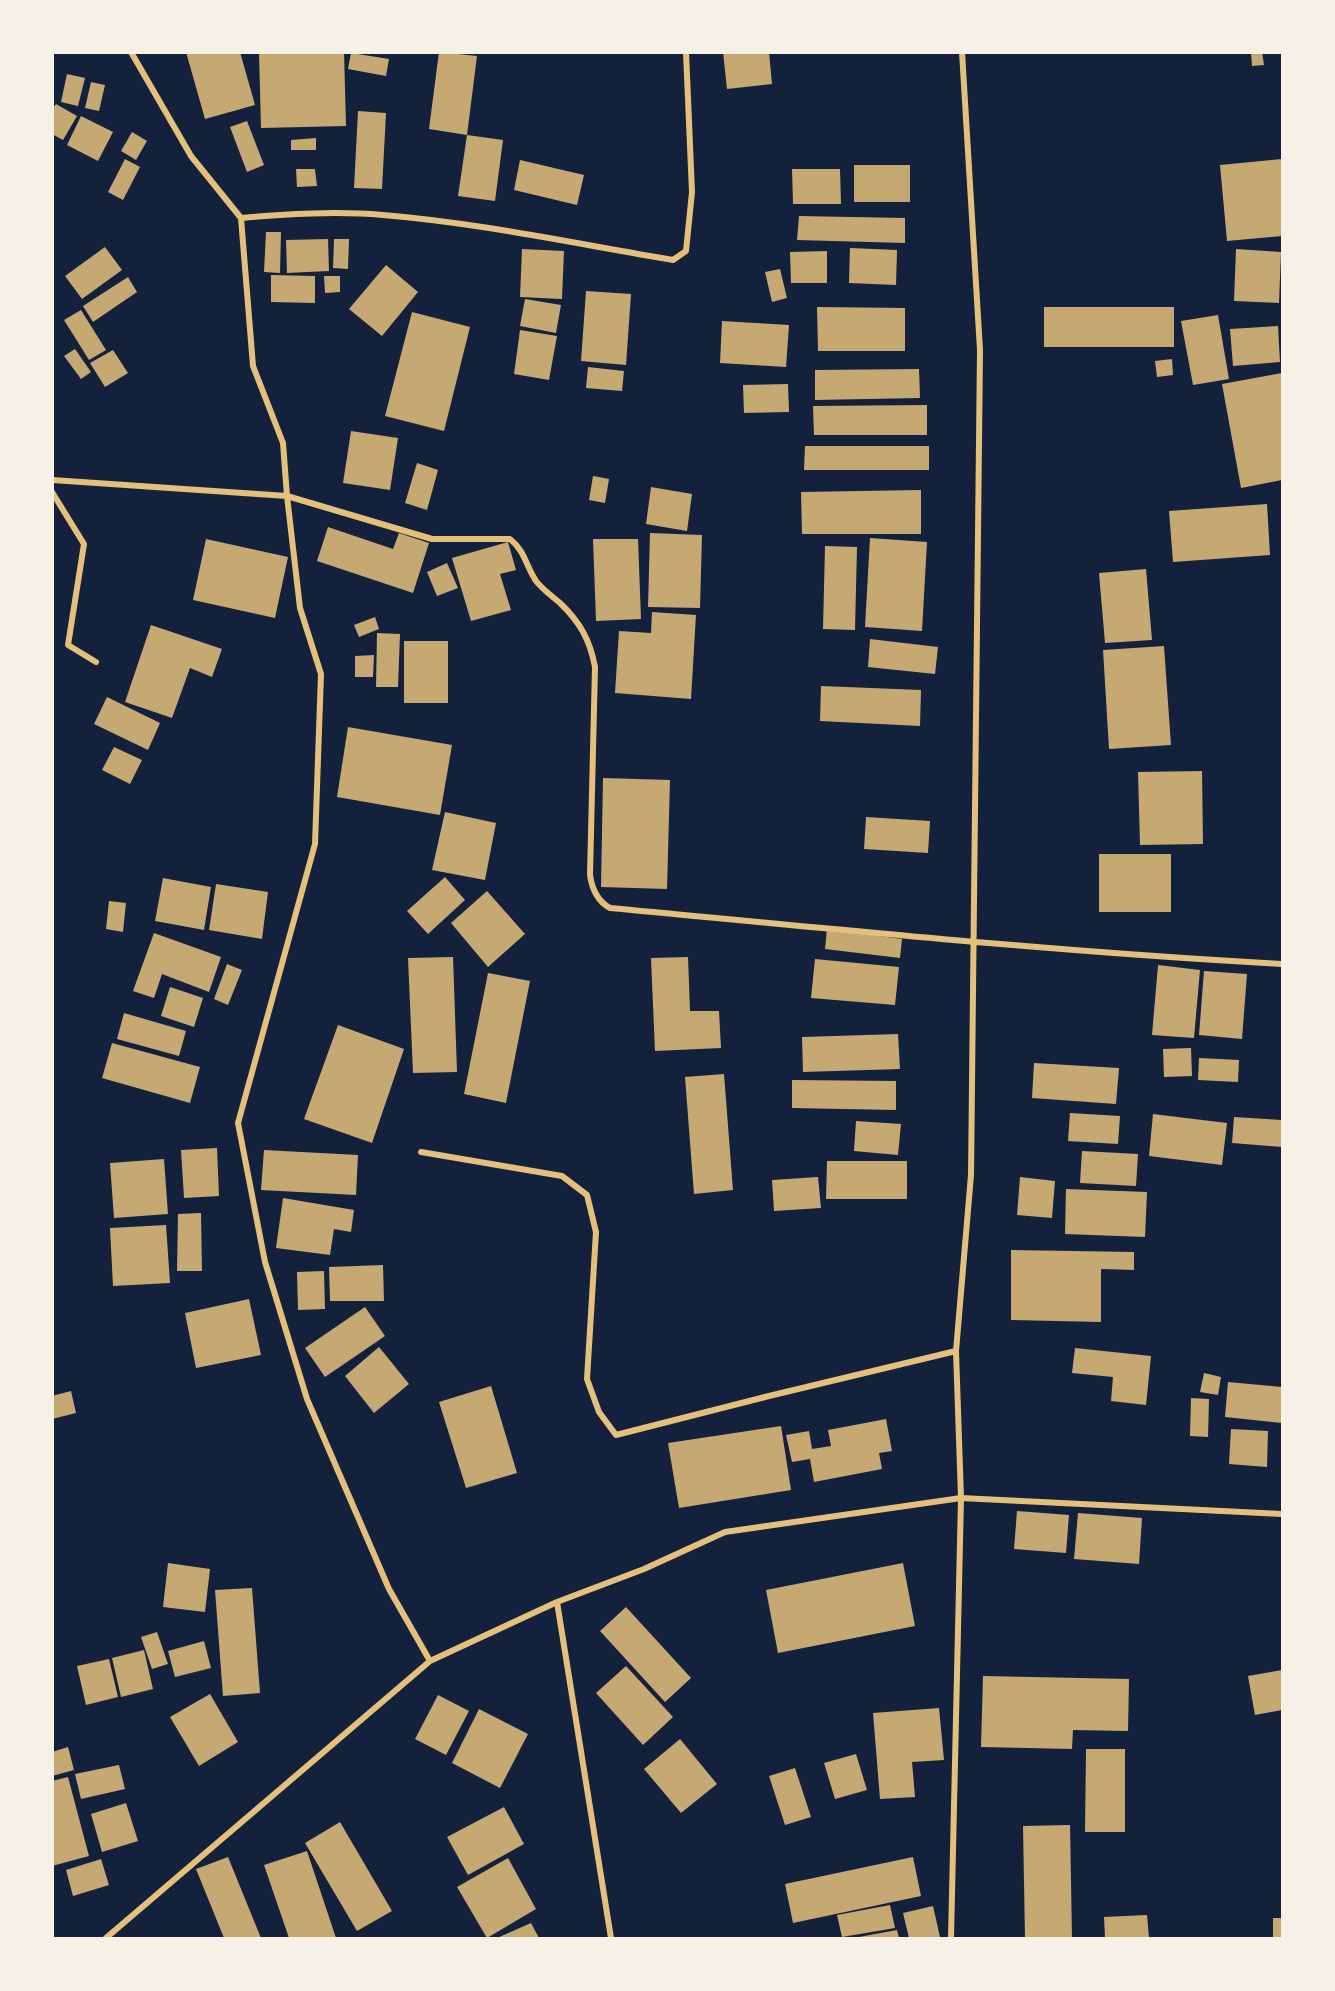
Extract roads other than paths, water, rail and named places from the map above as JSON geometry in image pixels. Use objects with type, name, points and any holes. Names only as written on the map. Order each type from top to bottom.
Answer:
[{"type":"street","points":[[130,52],[191,156],[241,218],[253,366],[283,443],[300,608],[321,674],[315,844],[238,1123],[265,1262],[308,1399],[389,1589],[430,1661]]},
{"type":"street","points":[[241,218],[304,213],[380,215],[438,221],[673,260],[686,250],[692,192],[686,52]]},
{"type":"street","points":[[951,1938],[961,1498],[956,1351],[971,1175],[980,350],[962,52]]},
{"type":"street","points":[[52,480],[287,496],[432,539],[510,538],[519,546],[543,590],[576,619],[591,645],[595,667],[590,874],[592,886],[603,904],[610,908],[975,942],[1282,964]]},
{"type":"street","points":[[52,492],[84,544],[68,645],[96,662]]},
{"type":"street","points":[[422,1152],[562,1176],[587,1195],[596,1232],[587,1378],[599,1412],[616,1436],[956,1351]]},
{"type":"street","points":[[106,1938],[430,1661],[557,1602],[644,1569],[725,1532],[961,1498],[1282,1514]]},
{"type":"street","points":[[557,1602],[611,1938]]}]
